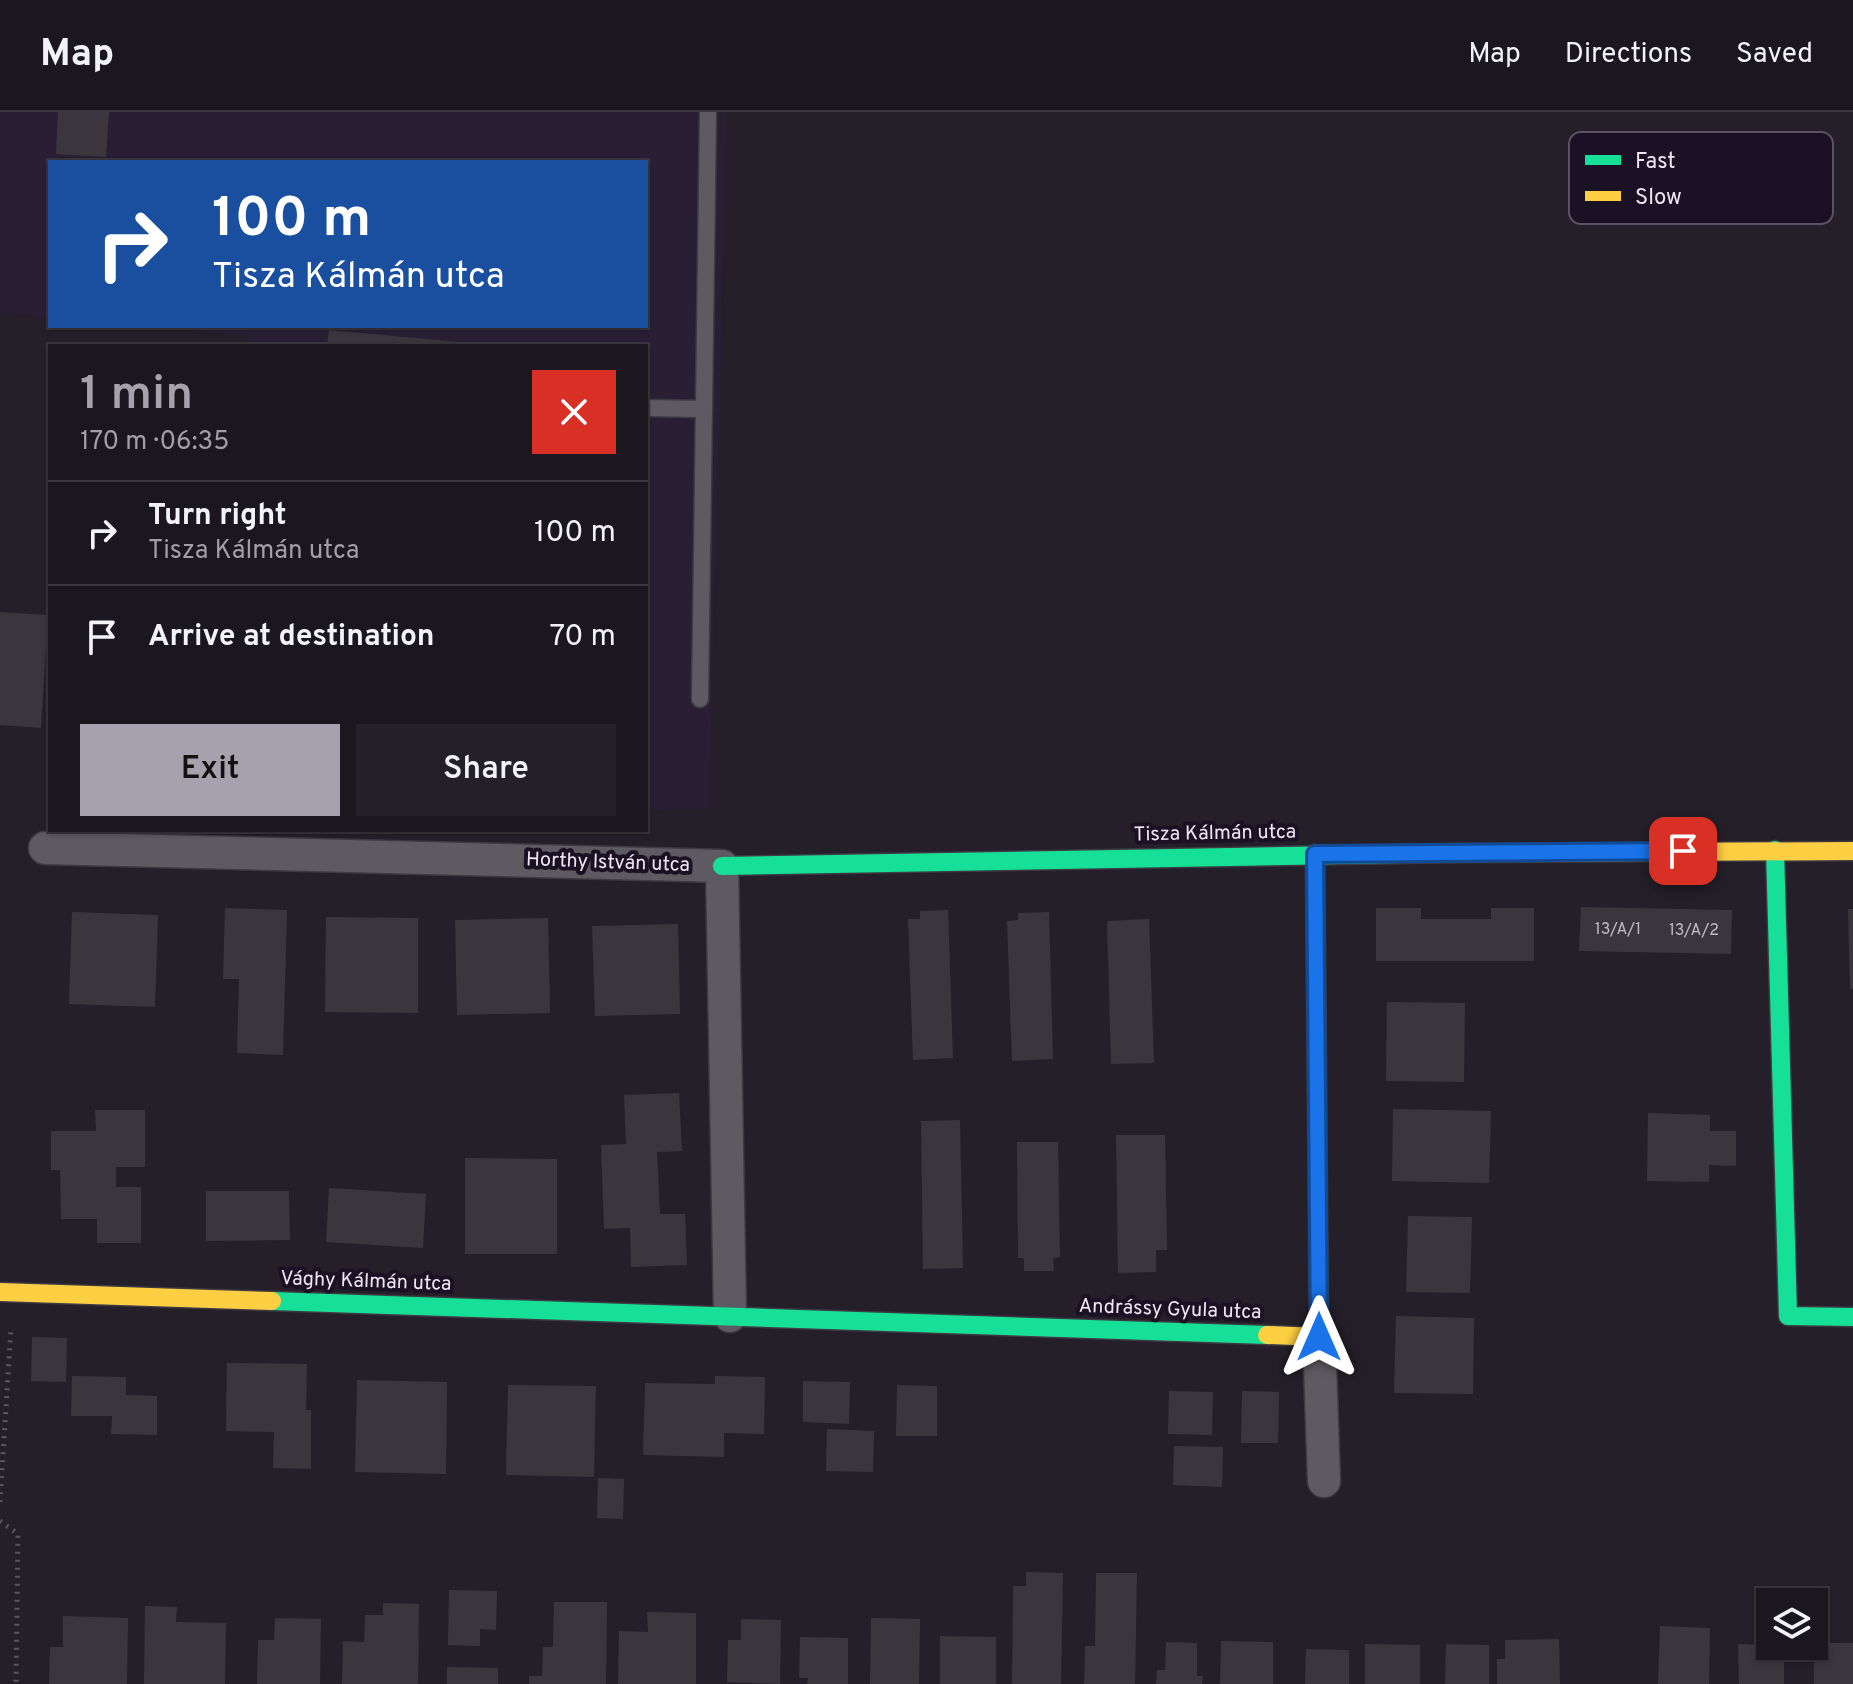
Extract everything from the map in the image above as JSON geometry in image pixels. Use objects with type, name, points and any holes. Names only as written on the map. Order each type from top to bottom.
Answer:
[{"type":"street","name":"Horthy István utca","points":[[45,848],[722,866]]},
{"type":"street","points":[[1775,850],[1788,1316],[1853,1317]]},
{"type":"street","name":"Tisza Kálmán utca","points":[[722,866],[1315,854],[1853,851]]},
{"type":"street","points":[[1315,854],[1319,1337],[1324,1481]]},
{"type":"street","points":[[722,866],[730,1316]]},
{"type":"street","name":"Vághy Kálmán utca","points":[[7,1292],[730,1316]]},
{"type":"street","name":"Andrássy Gyula utca","points":[[730,1316],[1319,1337]]},
{"type":"lane","points":[[700,699],[708,112]]},
{"type":"lane","points":[[648,408],[704,409]]},
{"type":"path","points":[[0,1502],[7,1292]]},
{"type":"path","points":[[0,1521],[18,1534],[16,1684]]},
{"type":"shaded area","points":[[0,112],[727,112],[709,809],[648,810],[648,344],[248,344],[248,336],[165,328],[648,328],[648,160],[48,160],[48,317],[0,312]]},
{"type":"building","points":[[58,112],[109,112],[106,157],[56,154]]},
{"type":"building","points":[[329,330],[480,344],[327,344]]},
{"type":"building","points":[[0,612],[48,615],[41,728],[0,725]]},
{"type":"building","points":[[1581,907],[1732,910],[1731,954],[1579,951]]},
{"type":"building","points":[[225,908],[287,910],[283,1055],[237,1053],[239,979],[223,979]]},
{"type":"building","points":[[1376,908],[1421,908],[1421,919],[1491,919],[1491,908],[1534,908],[1534,961],[1376,961]]},
{"type":"building","points":[[1848,909],[1853,909],[1853,989],[1850,989]]},
{"type":"building","points":[[948,910],[953,1058],[913,1060],[908,919],[920,919],[920,911]]},
{"type":"building","points":[[72,912],[158,915],[155,1007],[69,1004]]},
{"type":"building","points":[[1049,912],[1053,1059],[1012,1061],[1007,921],[1018,920],[1018,913]]},
{"type":"building","points":[[326,917],[418,918],[418,1013],[325,1012]]},
{"type":"building","points":[[548,918],[550,1013],[457,1015],[455,920]]},
{"type":"building","points":[[1149,919],[1154,1063],[1111,1064],[1107,921]]},
{"type":"building","points":[[678,924],[680,1014],[595,1016],[592,926]]},
{"type":"building","points":[[1387,1002],[1465,1003],[1464,1082],[1386,1081]]},
{"type":"building","points":[[679,1093],[682,1151],[657,1152],[660,1214],[685,1214],[687,1265],[631,1267],[630,1228],[604,1229],[601,1145],[626,1144],[624,1095]]},
{"type":"building","points":[[1393,1109],[1491,1111],[1489,1183],[1392,1181]]},
{"type":"building","points":[[95,1110],[145,1110],[145,1167],[116,1167],[116,1187],[141,1187],[141,1243],[97,1243],[97,1219],[61,1219],[60,1170],[51,1170],[51,1131],[96,1131]]},
{"type":"building","points":[[1648,1113],[1710,1115],[1710,1131],[1736,1131],[1736,1166],[1709,1165],[1709,1182],[1647,1181]]},
{"type":"building","points":[[960,1120],[963,1268],[923,1269],[921,1121]]},
{"type":"building","points":[[1116,1135],[1165,1135],[1167,1250],[1156,1250],[1156,1272],[1118,1273]]},
{"type":"building","points":[[1017,1142],[1058,1142],[1060,1257],[1053,1258],[1054,1271],[1024,1271],[1024,1258],[1018,1258]]},
{"type":"building","points":[[465,1158],[557,1159],[557,1254],[465,1254]]},
{"type":"building","points":[[329,1188],[426,1194],[423,1248],[326,1242]]},
{"type":"building","points":[[206,1191],[289,1191],[290,1240],[206,1241]]},
{"type":"building","points":[[1408,1216],[1472,1217],[1470,1293],[1406,1292]]},
{"type":"building","points":[[1396,1316],[1474,1318],[1473,1394],[1394,1393]]},
{"type":"building","points":[[32,1337],[67,1338],[66,1382],[31,1381]]},
{"type":"building","points":[[227,1363],[307,1364],[306,1410],[311,1410],[311,1469],[273,1468],[274,1432],[226,1431]]},
{"type":"building","points":[[72,1376],[126,1377],[126,1395],[157,1396],[157,1435],[111,1434],[112,1416],[71,1416]]},
{"type":"building","points":[[715,1376],[765,1377],[764,1434],[724,1433],[724,1457],[643,1455],[645,1383],[715,1384]]},
{"type":"building","points":[[357,1380],[447,1382],[446,1474],[355,1472]]},
{"type":"building","points":[[803,1381],[850,1382],[849,1424],[803,1422]]},
{"type":"building","points":[[508,1385],[596,1386],[594,1477],[506,1475]]},
{"type":"building","points":[[897,1385],[937,1386],[937,1436],[896,1436]]},
{"type":"building","points":[[1169,1391],[1213,1392],[1212,1435],[1168,1434]]},
{"type":"building","points":[[1242,1391],[1279,1392],[1278,1443],[1241,1443]]},
{"type":"building","points":[[827,1429],[874,1431],[873,1472],[826,1471]]},
{"type":"building","points":[[1174,1446],[1223,1447],[1222,1487],[1173,1485]]},
{"type":"building","points":[[598,1478],[624,1479],[623,1519],[597,1518]]},
{"type":"building","points":[[1026,1572],[1063,1573],[1061,1684],[1012,1684],[1013,1586],[1026,1586]]},
{"type":"building","points":[[1096,1573],[1137,1573],[1135,1684],[1084,1684],[1085,1646],[1095,1646]]},
{"type":"building","points":[[449,1590],[497,1591],[496,1630],[480,1629],[480,1646],[448,1645]]},
{"type":"building","points":[[554,1602],[607,1602],[606,1684],[529,1684],[529,1676],[542,1676],[543,1647],[553,1647]]},
{"type":"building","points":[[383,1603],[419,1604],[418,1684],[342,1684],[343,1641],[364,1642],[365,1615],[383,1615]]},
{"type":"building","points":[[145,1606],[177,1607],[176,1622],[226,1623],[225,1684],[144,1684]]},
{"type":"building","points":[[647,1612],[696,1613],[696,1684],[618,1684],[619,1631],[648,1632]]},
{"type":"building","points":[[63,1616],[128,1618],[127,1684],[49,1684],[50,1647],[63,1647]]},
{"type":"building","points":[[275,1618],[321,1619],[320,1684],[257,1684],[258,1640],[274,1640]]},
{"type":"building","points":[[871,1618],[920,1619],[919,1684],[870,1684]]},
{"type":"building","points":[[741,1619],[781,1620],[780,1684],[727,1682],[728,1640],[741,1640]]},
{"type":"building","points":[[1660,1626],[1710,1628],[1709,1684],[1658,1684]]},
{"type":"building","points":[[940,1636],[996,1637],[996,1684],[940,1684]]},
{"type":"building","points":[[800,1637],[848,1638],[848,1684],[807,1684],[808,1678],[799,1678]]},
{"type":"building","points":[[1559,1639],[1560,1684],[1497,1684],[1497,1659],[1505,1659],[1505,1640]]},
{"type":"building","points":[[1221,1641],[1273,1642],[1273,1684],[1220,1684]]},
{"type":"building","points":[[1166,1642],[1197,1643],[1197,1676],[1203,1676],[1202,1684],[1156,1684],[1157,1670],[1165,1670]]},
{"type":"building","points":[[1828,1643],[1853,1643],[1853,1684],[1814,1684],[1814,1660],[1828,1660]]},
{"type":"building","points":[[1365,1644],[1420,1645],[1420,1684],[1365,1684]]},
{"type":"building","points":[[1446,1644],[1489,1645],[1489,1684],[1445,1684]]},
{"type":"building","points":[[1738,1644],[1756,1645],[1756,1660],[1784,1660],[1784,1684],[1739,1684]]},
{"type":"building","points":[[1306,1649],[1349,1650],[1349,1684],[1305,1684]]},
{"type":"building","points":[[447,1667],[498,1668],[498,1684],[447,1684]]},
{"type":"traffic: fast","points":[[1775,850],[1788,1316],[1853,1317]]},
{"type":"traffic: fast","points":[[722,866],[1455,853]]},
{"type":"traffic: fast","points":[[1315,854],[1317,1089]]},
{"type":"traffic: fast","points":[[272,1301],[1267,1335]]},
{"type":"traffic: slow","points":[[1455,853],[1853,851]]},
{"type":"traffic: slow","points":[[1267,1335],[1319,1337],[1317,1089]]},
{"type":"traffic: slow","points":[[0,1292],[272,1301]]},
{"type":"route","points":[[1319,1337],[1315,854],[1683,851]]}]
